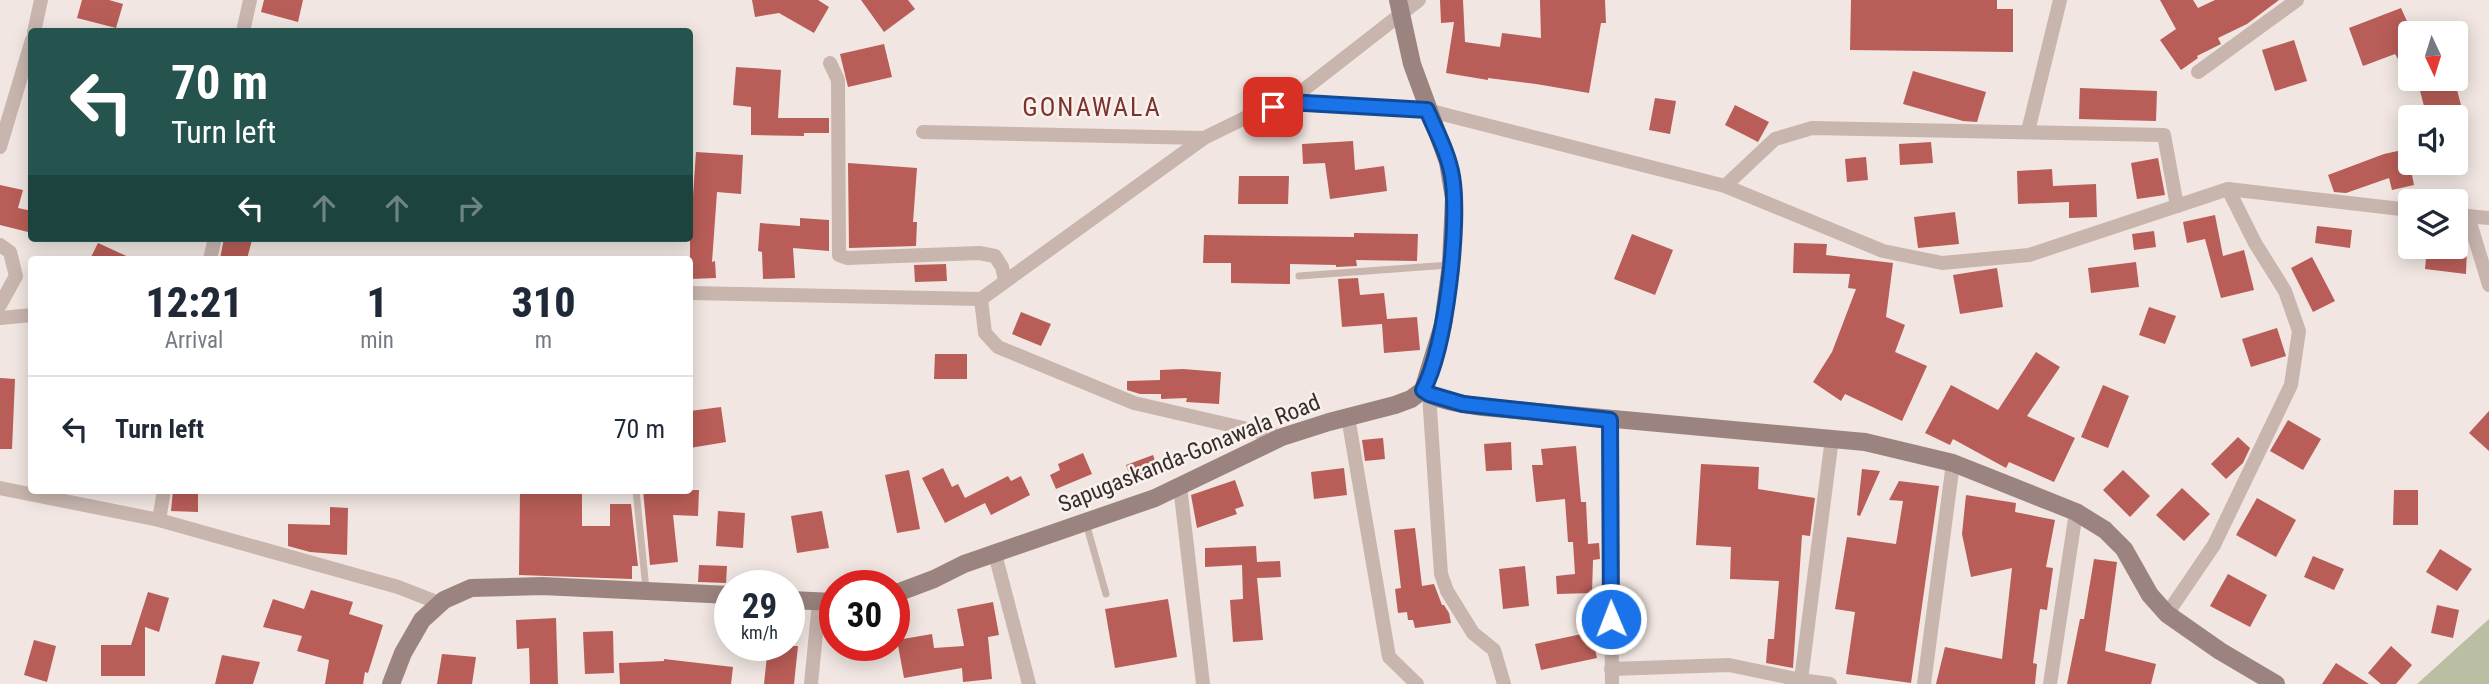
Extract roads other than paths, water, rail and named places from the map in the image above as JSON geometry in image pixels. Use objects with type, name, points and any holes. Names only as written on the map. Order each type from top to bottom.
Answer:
[{"type":"street","points":[[35,28],[41,0]]},
{"type":"street","points":[[244,28],[250,0]]},
{"type":"street","points":[[1288,102],[1399,8],[1419,0]]},
{"type":"street","points":[[2028,131],[2060,0]]},
{"type":"street","points":[[2198,72],[2297,0]]},
{"type":"street","points":[[1399,8],[1412,64],[1452,177],[1454,219],[1451,264],[1443,325],[1426,392],[1441,575],[1447,591],[1473,633],[1494,650],[1504,684]]},
{"type":"street","points":[[0,147],[28,53]]},
{"type":"street","points":[[831,63],[838,80],[839,255],[848,258],[979,253],[995,256],[1002,267],[1005,280]]},
{"type":"street","points":[[693,293],[981,299],[1204,138],[1257,112],[1288,102],[1427,110],[1725,186],[1883,251],[1942,263],[2029,255],[2228,189],[2398,208]]},
{"type":"street","points":[[1725,186],[1775,139],[1812,128],[2164,135],[2177,206]]},
{"type":"street","points":[[923,132],[1204,138]]},
{"type":"street","points":[[2167,614],[2214,545],[2291,385],[2299,331],[2286,291],[2255,243],[2228,189]]},
{"type":"street","points":[[2468,216],[2489,218]]},
{"type":"street","points":[[2468,231],[2489,285]]},
{"type":"street","points":[[0,245],[10,252],[16,276],[0,303]]},
{"type":"street","points":[[981,299],[985,333],[998,347],[1135,403],[1282,437]]},
{"type":"street","points":[[0,318],[28,315]]},
{"type":"street","points":[[1426,392],[1463,404],[1610,420],[1832,438],[1887,446],[1953,463],[2076,512],[2105,530],[2124,549],[2150,594],[2167,614],[2276,684]]},
{"type":"street","name":"Sapugaskanda-Gonawala Road","points":[[910,588],[1180,486],[1282,437],[1405,402],[1426,392]]},
{"type":"street","points":[[1348,417],[1390,657],[1417,684]]},
{"type":"street","points":[[1610,420],[1612,684]]},
{"type":"street","points":[[1801,680],[1832,438]]},
{"type":"street","points":[[1924,684],[1953,463]]},
{"type":"street","points":[[1180,486],[1203,684]]},
{"type":"street","points":[[0,488],[28,494]]},
{"type":"street","points":[[30,494],[159,520],[398,587],[439,603]]},
{"type":"street","points":[[159,520],[163,494]]},
{"type":"street","points":[[2050,684],[2076,512]]},
{"type":"street","points":[[995,554],[1029,684]]},
{"type":"street","points":[[391,684],[422,620],[439,603],[465,590],[493,586],[714,594]]},
{"type":"street","points":[[811,684],[819,643]]},
{"type":"street","points":[[1611,668],[1729,665],[1830,684]]},
{"type":"lane","points":[[1299,276],[1451,264]]},
{"type":"lane","points":[[636,494],[646,590]]},
{"type":"lane","points":[[1086,522],[1106,594]]},
{"type":"district","name":"GONAWALA","points":[[1092,107]]}]
